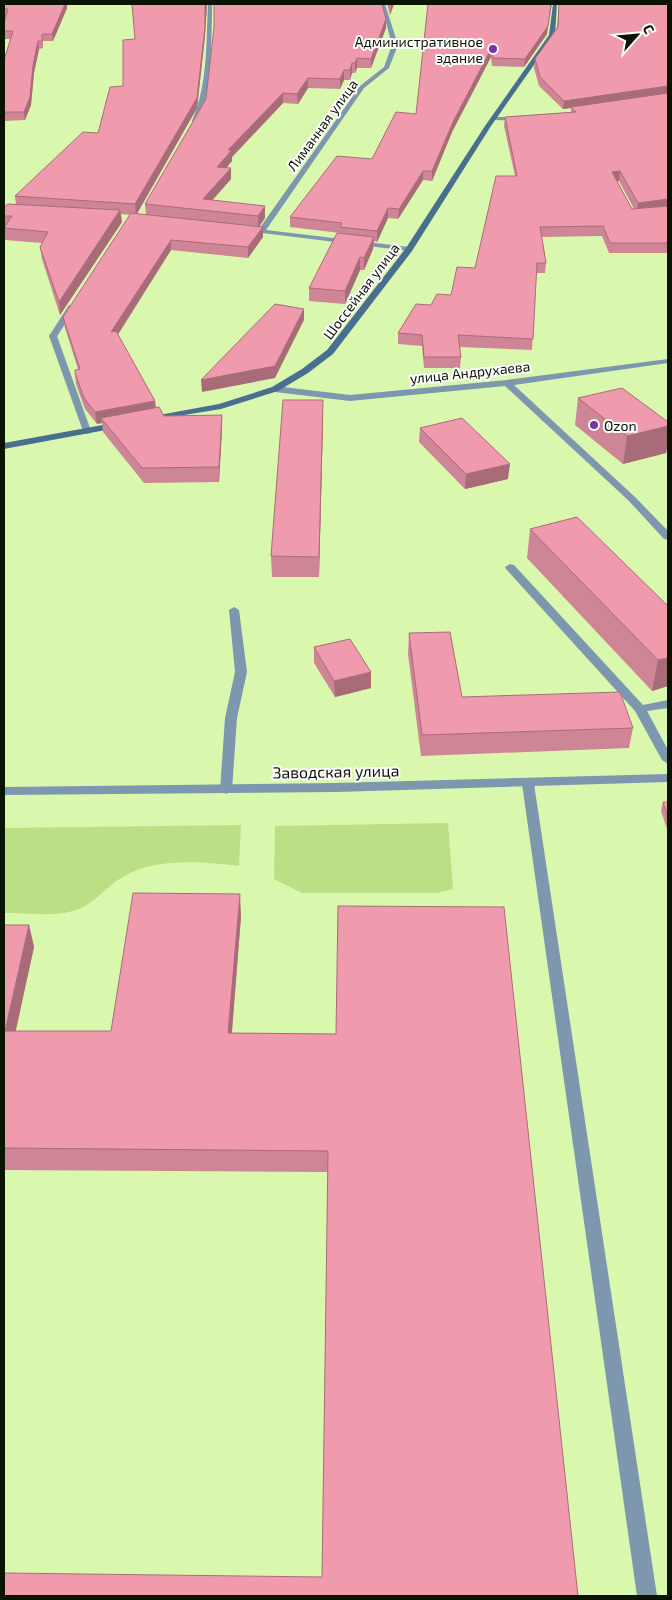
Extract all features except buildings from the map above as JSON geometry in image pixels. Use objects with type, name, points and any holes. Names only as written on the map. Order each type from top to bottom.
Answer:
[{"type":"main road","name":"Шоссейная улица","points":[[144,420],[221,406],[275,389],[305,371],[340,341],[409,249],[494,118],[552,35],[555,20],[555,4]]},
{"type":"main road","points":[[4,446],[125,424]]},
{"type":"street","points":[[192,126],[202,109],[210,36],[210,4]]},
{"type":"street","name":"Лиманная улица","points":[[262,232],[362,87],[386,68],[395,45],[383,4]]},
{"type":"street","points":[[494,118],[525,119]]},
{"type":"street","points":[[243,230],[409,249]]},
{"type":"street","points":[[78,297],[53,336],[87,431]]},
{"type":"street","name":"улица Андрухаева","points":[[275,389],[350,398],[507,384],[668,361]]},
{"type":"street","points":[[507,384],[632,499],[668,537]]},
{"type":"street","points":[[510,568],[640,709],[668,760]]},
{"type":"street","points":[[226,790],[231,718],[241,672],[234,610]]},
{"type":"street","points":[[640,709],[668,704]]},
{"type":"street","name":"Заводская улица","points":[[4,791],[226,790],[528,784],[668,778]]},
{"type":"street","points":[[528,784],[647,1596]]},
{"type":"green space","points":[[448,823],[453,889],[437,893],[302,893],[274,879],[275,826]]},
{"type":"green space","points":[[241,825],[239,866],[195,862],[150,866],[123,877],[89,904],[76,910],[50,914],[4,913],[4,828]]},
{"type":"place","name":"Административное здание","points":[[493,49]]},
{"type":"place","name":"Ozon","points":[[594,425]]}]
